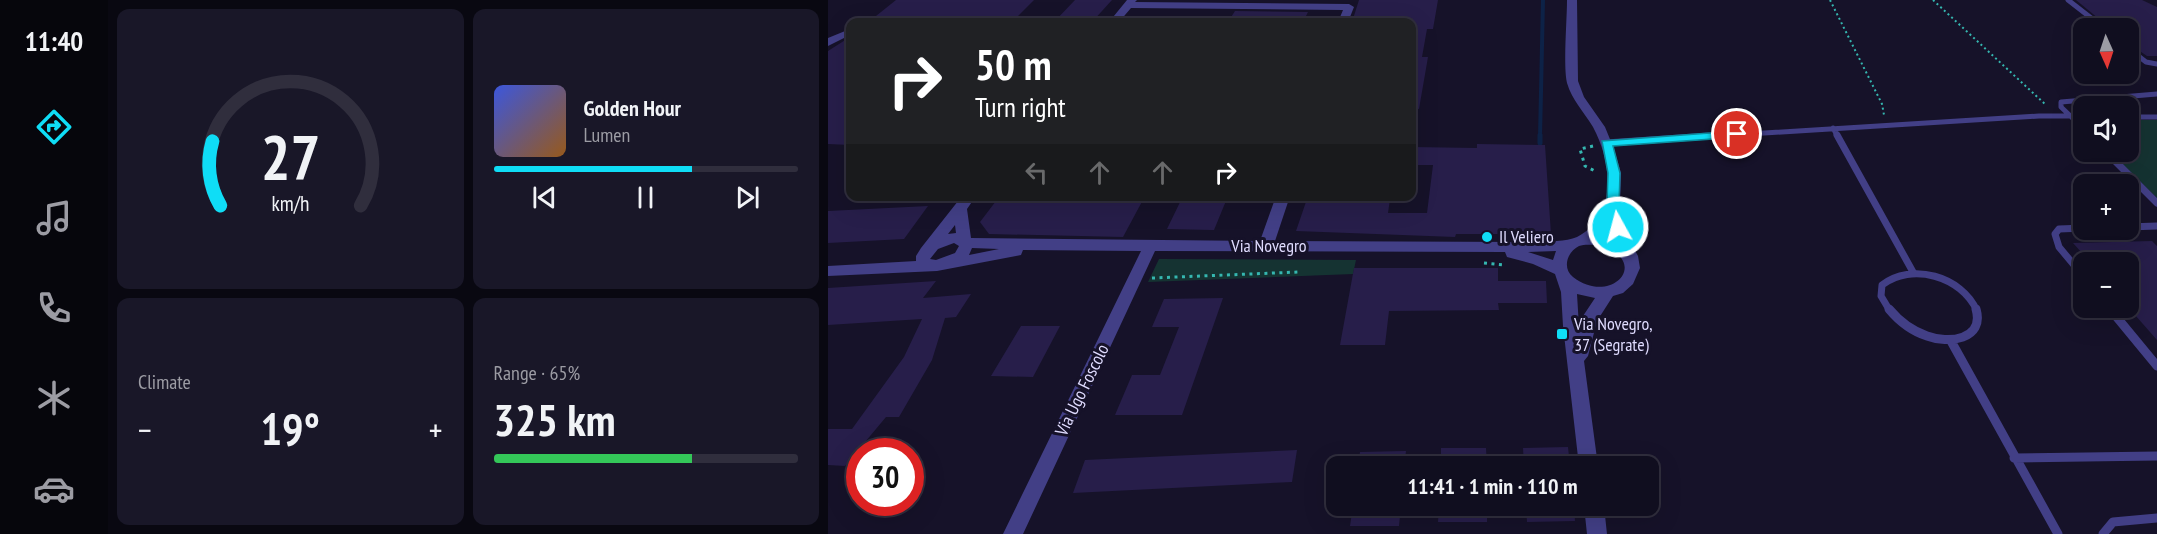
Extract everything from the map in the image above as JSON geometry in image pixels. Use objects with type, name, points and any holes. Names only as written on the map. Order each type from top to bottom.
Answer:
[{"type":"street","points":[[1572,0],[1573,85],[1606,143],[1614,173],[1613,205],[1619,234],[1633,265],[1631,278],[1622,288],[1608,292],[1586,326],[1578,371]]},
{"type":"street","points":[[1117,18],[1130,2],[1348,7],[1344,18]]},
{"type":"street","points":[[828,43],[846,33]]},
{"type":"street","points":[[1266,246],[1281,201]]},
{"type":"street","points":[[965,202],[967,248],[962,256],[940,266],[923,263],[926,251],[965,202]]},
{"type":"street","points":[[1588,456],[1561,255],[1603,224],[1613,205]]},
{"type":"street","name":"Via Novegro","points":[[833,271],[895,263],[926,251],[947,239],[965,242],[1061,246],[1266,246],[1527,257],[1563,275],[1587,292],[1608,292]]},
{"type":"street","name":"Via Novegro","points":[[1476,254],[1605,241],[1627,254]]},
{"type":"street","name":"Via Novegro","points":[[833,271],[940,266],[1010,252],[1061,246]]},
{"type":"street","name":"Via Ugo Foscolo","points":[[1012,534],[1150,246]]},
{"type":"street","points":[[1595,516],[1597,534]]},
{"type":"lane","points":[[2068,0],[2091,18]]},
{"type":"lane","points":[[2139,57],[2146,62],[2157,64]]},
{"type":"lane","points":[[2073,119],[2061,107],[2061,102],[2072,98],[2157,94]]},
{"type":"lane","points":[[1606,143],[1833,128],[1971,122],[2055,114],[2073,115]]},
{"type":"lane","points":[[2139,117],[2157,117]]},
{"type":"lane","points":[[1833,128],[1913,272]]},
{"type":"lane","points":[[2116,162],[2157,203]]},
{"type":"lane","points":[[2139,227],[2157,226]]},
{"type":"lane","points":[[2073,228],[2059,229],[2055,234],[2059,247],[2073,264]]},
{"type":"lane","points":[[1913,272],[1928,274],[1959,289],[1978,311],[1979,322],[1975,332],[1965,338],[1951,341],[1919,335],[1892,316],[1884,305],[1881,295],[1883,285],[1889,278],[1913,272]]},
{"type":"lane","points":[[2117,318],[2157,366]]},
{"type":"lane","points":[[1951,341],[2058,534]]},
{"type":"lane","points":[[2014,458],[2157,456]]},
{"type":"lane","points":[[2103,534],[2113,522],[2157,518]]},
{"type":"path","points":[[1830,0],[1882,104],[1886,125]]},
{"type":"path","points":[[1933,0],[2055,114]]},
{"type":"path","points":[[1476,254],[1510,266]]},
{"type":"path","points":[[1135,279],[1299,272]]},
{"type":"green space","points":[[2139,120],[2157,120],[2157,198],[2139,180],[2139,174],[2132,174],[2120,162],[2139,162]]},
{"type":"green space","points":[[1159,259],[1356,260],[1353,274],[1148,282]]},
{"type":"building","points":[[896,0],[1034,0],[1016,18],[874,18]]},
{"type":"building","points":[[1075,0],[1112,0],[1096,18],[1058,18]]},
{"type":"building","points":[[1359,0],[1438,0],[1433,29],[1427,29],[1422,57],[1428,57],[1419,109],[1416,109],[1416,18],[1353,18]]},
{"type":"building","points":[[2076,0],[2142,0],[2157,7],[2157,56],[2147,56],[2139,51],[2139,18],[2098,18]]},
{"type":"building","points":[[1235,11],[1308,12],[1305,18],[1231,18]]},
{"type":"building","points":[[846,40],[846,145],[828,144],[828,51]]},
{"type":"building","points":[[1477,144],[1545,145],[1551,234],[1456,234],[1455,237],[1296,231],[1306,201],[1390,201],[1388,213],[1427,213],[1433,165],[1416,165],[1416,147],[1477,148]]},
{"type":"building","points":[[996,201],[1142,201],[1123,237],[989,234],[980,222]]},
{"type":"building","points":[[1181,201],[1226,201],[1214,230],[1167,229]]},
{"type":"building","points":[[928,206],[904,239],[828,243],[828,211]]},
{"type":"building","points":[[2152,241],[2157,246],[2157,340],[2138,318],[2139,252],[2081,252],[2073,243]]},
{"type":"building","points":[[1354,268],[1498,268],[1498,281],[1546,281],[1547,303],[1498,303],[1499,310],[1389,311],[1385,345],[1340,345]]},
{"type":"building","points":[[936,281],[923,298],[971,294],[956,317],[945,318],[932,360],[899,417],[886,417],[868,438],[846,438],[845,466],[828,465],[828,429],[852,429],[904,357],[922,319],[828,325],[828,288]]},
{"type":"building","points":[[1223,298],[1182,415],[1115,415],[1132,375],[1160,375],[1179,327],[1152,327],[1164,299]]},
{"type":"building","points":[[1021,326],[1060,326],[1033,377],[991,376]]},
{"type":"building","points":[[1568,447],[1569,456],[1523,456],[1523,448]]},
{"type":"building","points":[[1441,448],[1486,448],[1486,456],[1441,456]]},
{"type":"building","points":[[1297,450],[1292,482],[1073,493],[1085,460]]},
{"type":"building","points":[[1406,451],[1405,456],[1359,456],[1360,452]]},
{"type":"building","points":[[1352,516],[1400,516],[1399,526],[1350,526]]},
{"type":"building","points":[[1438,516],[1487,516],[1487,522],[1438,522]]},
{"type":"building","points":[[1527,516],[1575,516],[1575,521],[1527,522]]},
{"type":"waterway","points":[[1540,137],[1543,0]]},
{"type":"waterway","points":[[1540,137],[1540,143]]},
{"type":"place","name":"Il Veliero","points":[[1487,237]]},
{"type":"place","name":"Via Novegro, 37 (Segrate)","points":[[1562,334]]},
{"type":"route","points":[[1618,227],[1613,205],[1614,173],[1606,143],[1737,134]]}]
